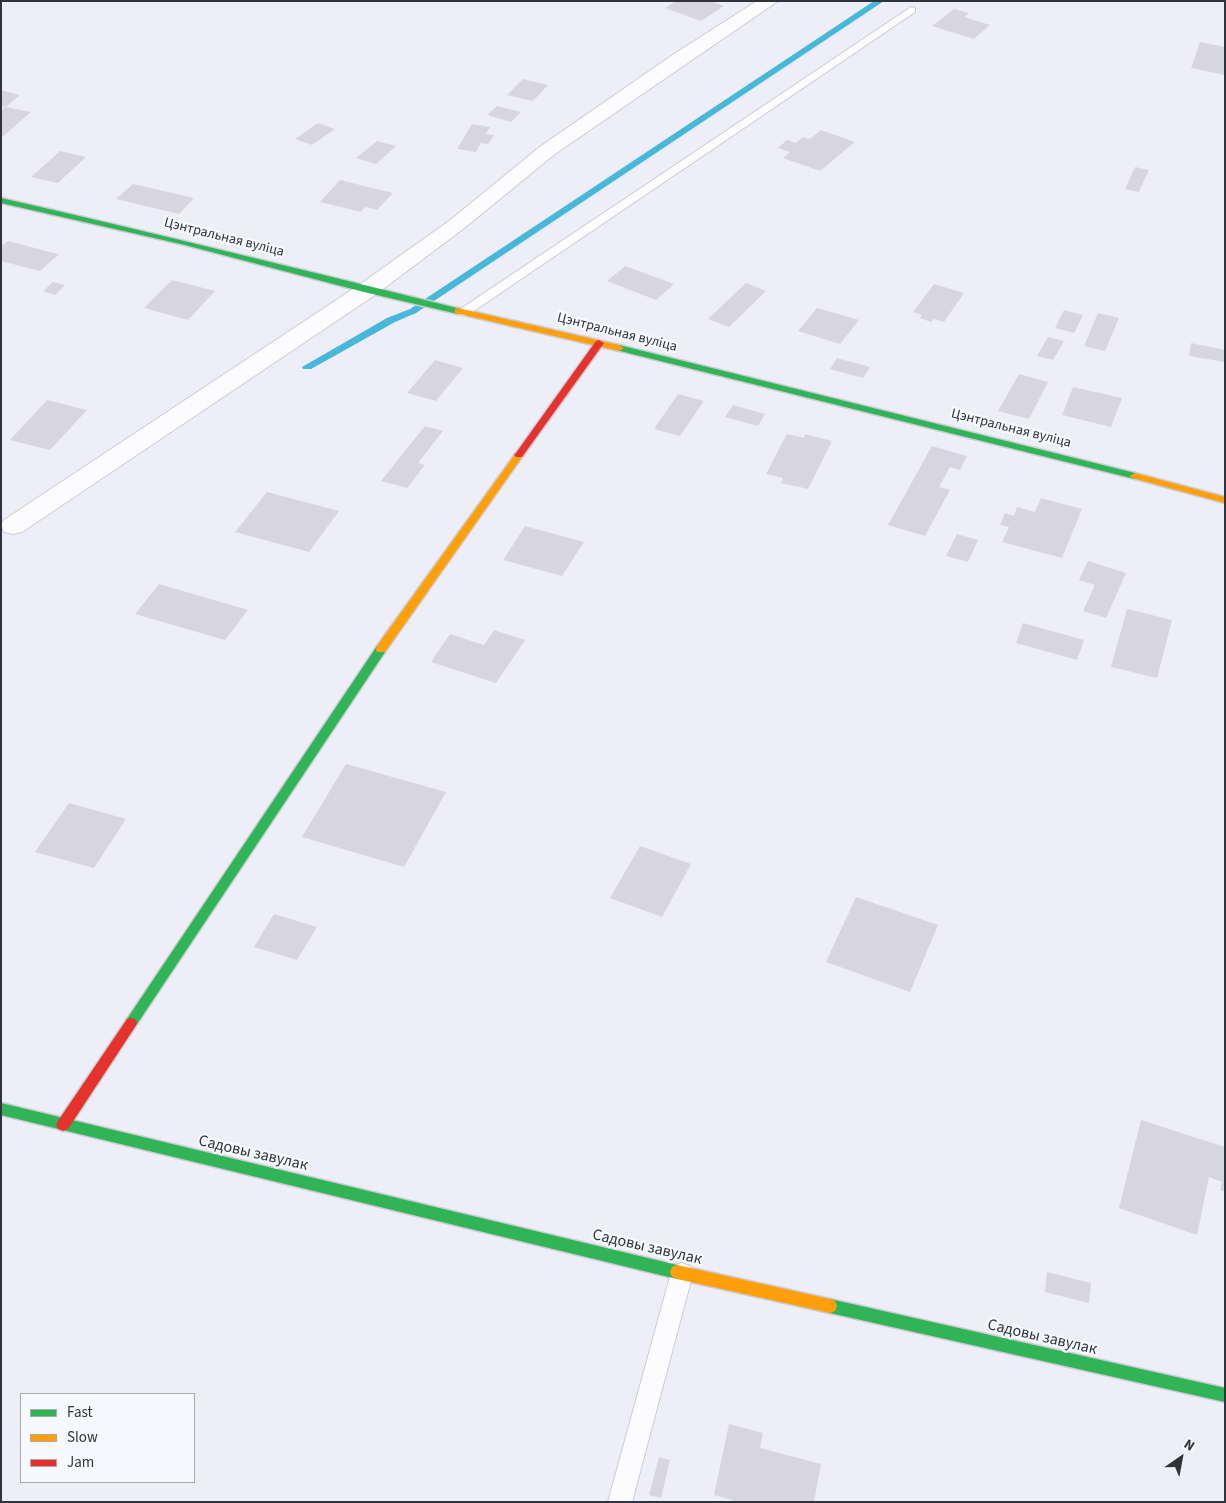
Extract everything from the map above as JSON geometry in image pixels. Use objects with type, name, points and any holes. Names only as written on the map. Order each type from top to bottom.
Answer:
[{"type":"street","points":[[13,526],[367,290],[456,225],[548,150],[673,63],[769,1]]},
{"type":"street","name":"Цэнтральная вуліца","points":[[1,200],[367,290],[599,343],[1086,463],[1225,500]]},
{"type":"street","points":[[63,1125],[367,669],[599,343]]},
{"type":"street","name":"Садовы завулак","points":[[1,1109],[682,1273],[1225,1396]]},
{"type":"lane","points":[[463,312],[911,10]]},
{"type":"lane","points":[[620,1502],[682,1273]]},
{"type":"building","points":[[676,1],[710,1],[724,6],[701,21],[665,8]]},
{"type":"building","points":[[954,9],[969,13],[964,17],[990,25],[974,39],[932,26]]},
{"type":"building","points":[[1200,42],[1225,47],[1225,75],[1191,68]]},
{"type":"building","points":[[523,79],[548,85],[533,101],[507,95]]},
{"type":"building","points":[[1,90],[20,95],[6,107],[1,106]]},
{"type":"building","points":[[497,106],[521,112],[511,122],[487,115]]},
{"type":"building","points":[[6,107],[31,112],[1,138],[1,110]]},
{"type":"building","points":[[318,123],[335,129],[312,145],[295,139]]},
{"type":"building","points":[[472,124],[490,127],[486,134],[494,135],[488,144],[481,143],[476,152],[457,149]]},
{"type":"building","points":[[821,130],[855,142],[820,171],[783,158],[790,152],[778,148],[787,140],[796,143],[803,137],[810,139]]},
{"type":"building","points":[[377,141],[396,146],[376,164],[356,158]]},
{"type":"building","points":[[60,151],[86,157],[58,183],[31,177]]},
{"type":"building","points":[[1135,167],[1149,170],[1139,192],[1125,189]]},
{"type":"building","points":[[340,180],[393,193],[377,210],[365,207],[361,212],[320,202]]},
{"type":"building","points":[[133,184],[194,198],[179,214],[116,199]]},
{"type":"building","points":[[8,241],[59,254],[40,271],[1,261],[1,246]]},
{"type":"building","points":[[625,266],[674,284],[656,300],[607,281]]},
{"type":"building","points":[[172,280],[215,291],[188,320],[144,308]]},
{"type":"building","points":[[53,282],[65,285],[55,295],[43,291]]},
{"type":"building","points":[[746,283],[766,291],[729,327],[708,319]]},
{"type":"building","points":[[934,284],[964,293],[944,322],[934,319],[931,322],[920,318],[922,315],[913,312]]},
{"type":"building","points":[[817,308],[859,320],[840,344],[798,331]]},
{"type":"building","points":[[1064,310],[1083,315],[1074,333],[1055,328]]},
{"type":"building","points":[[1098,313],[1119,318],[1105,351],[1084,346]]},
{"type":"building","points":[[1048,337],[1064,341],[1053,360],[1037,356]]},
{"type":"building","points":[[1191,343],[1225,350],[1225,362],[1189,356]]},
{"type":"building","points":[[837,358],[870,367],[863,378],[830,369]]},
{"type":"building","points":[[435,360],[463,368],[436,401],[407,393]]},
{"type":"building","points":[[1019,374],[1048,382],[1029,419],[998,411]]},
{"type":"building","points":[[1073,387],[1122,398],[1111,427],[1062,415]]},
{"type":"building","points":[[678,394],[704,401],[680,436],[654,429]]},
{"type":"building","points":[[47,400],[87,410],[50,450],[10,440]]},
{"type":"building","points":[[733,405],[765,414],[758,426],[725,417]]},
{"type":"building","points":[[425,426],[443,431],[418,463],[425,465],[407,488],[381,481]]},
{"type":"building","points":[[787,434],[804,438],[805,434],[832,441],[808,489],[781,483],[783,478],[766,474]]},
{"type":"building","points":[[932,446],[967,456],[960,470],[950,467],[939,487],[950,490],[925,536],[888,525]]},
{"type":"building","points":[[267,492],[339,511],[309,552],[235,532]]},
{"type":"building","points":[[1041,498],[1082,509],[1062,558],[1002,542],[1009,527],[1000,525],[1005,513],[1014,516],[1017,507],[1035,512]]},
{"type":"building","points":[[525,526],[584,542],[562,576],[503,560]]},
{"type":"building","points":[[957,534],[978,540],[968,562],[946,556]]},
{"type":"building","points":[[1088,561],[1126,573],[1106,618],[1083,611],[1095,585],[1079,580]]},
{"type":"building","points":[[159,584],[248,610],[225,640],[135,614]]},
{"type":"building","points":[[1127,609],[1172,620],[1157,678],[1111,667]]},
{"type":"building","points":[[1023,623],[1084,640],[1077,660],[1016,643]]},
{"type":"building","points":[[494,630],[525,640],[496,683],[431,662],[450,634],[484,645]]},
{"type":"building","points":[[346,764],[446,792],[404,867],[302,837]]},
{"type":"building","points":[[69,803],[126,819],[94,868],[35,852]]},
{"type":"building","points":[[640,846],[691,864],[662,917],[610,898]]},
{"type":"building","points":[[856,897],[938,925],[910,992],[826,962]]},
{"type":"building","points":[[274,914],[317,927],[297,960],[254,947]]},
{"type":"building","points":[[1141,1120],[1225,1147],[1225,1192],[1220,1190],[1222,1182],[1209,1177],[1197,1235],[1119,1208]]},
{"type":"building","points":[[1047,1272],[1091,1283],[1089,1303],[1045,1292]]},
{"type":"building","points":[[729,1424],[763,1433],[760,1448],[821,1464],[814,1502],[739,1502],[714,1495]]},
{"type":"building","points":[[659,1457],[670,1460],[661,1498],[649,1495]]},
{"type":"waterway","points":[[307,367],[391,320],[413,311],[814,43],[880,1]]},
{"type":"traffic: fast","points":[[1,200],[186,243],[367,290],[458,311]]},
{"type":"traffic: fast","points":[[619,348],[1135,476]]},
{"type":"traffic: fast","points":[[131,1023],[381,649]]},
{"type":"traffic: fast","points":[[1,1109],[677,1272]]},
{"type":"traffic: fast","points":[[830,1306],[1225,1395]]},
{"type":"traffic: slow","points":[[458,311],[619,348]]},
{"type":"traffic: slow","points":[[381,649],[519,455]]},
{"type":"traffic: slow","points":[[1135,476],[1225,500]]},
{"type":"traffic: slow","points":[[677,1272],[830,1306]]},
{"type":"traffic: jam","points":[[519,455],[599,343]]},
{"type":"traffic: jam","points":[[63,1125],[131,1023]]}]
